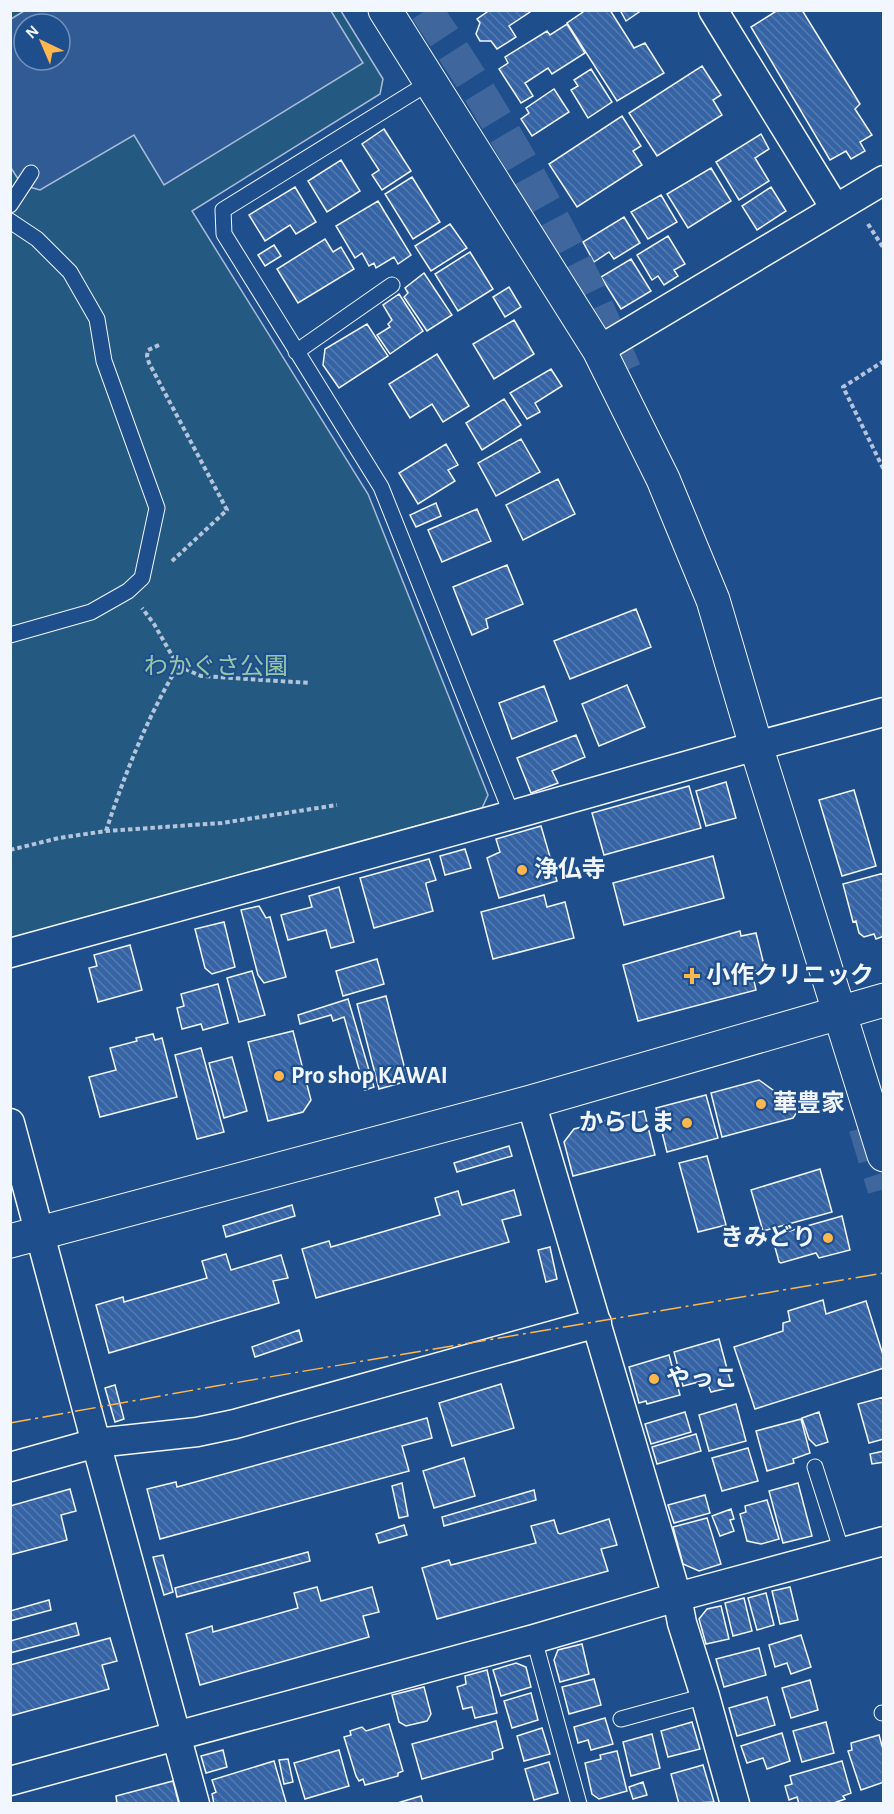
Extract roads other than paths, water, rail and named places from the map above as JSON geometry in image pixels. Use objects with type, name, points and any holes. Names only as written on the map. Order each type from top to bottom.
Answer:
[{"type":"street","points":[[385,10],[599,350],[688,535],[713,600],[756,746],[884,1155]]},
{"type":"street","points":[[713,10],[835,208]]},
{"type":"street","points":[[599,350],[884,180]]},
{"type":"street","points":[[10,953],[884,712]]},
{"type":"street","points":[[25,1237],[531,1101],[884,1000]]},
{"type":"street","points":[[531,1101],[735,1803]]},
{"type":"street","points":[[10,1123],[25,1237],[96,1443],[195,1803]]},
{"type":"street","points":[[10,1467],[96,1443],[196,1432],[235,1424],[597,1323]]},
{"type":"street","points":[[10,1781],[534,1639],[884,1541]]},
{"type":"lane","points":[[430,82],[223,210],[224,234],[381,487],[512,815]]},
{"type":"lane","points":[[10,205],[31,173]]},
{"type":"lane","points":[[10,221],[37,238],[70,273],[97,319],[104,361],[157,508],[142,578],[128,591],[91,612],[10,635]]},
{"type":"lane","points":[[296,352],[392,285]]},
{"type":"lane","points":[[815,1467],[842,1552]]},
{"type":"lane","points":[[534,1639],[579,1803]]},
{"type":"lane","points":[[621,1719],[705,1696]]},
{"type":"tunnel","points":[[426,10],[469,76],[530,178],[586,283],[625,371]]},
{"type":"tunnel","points":[[865,1127],[884,1189]]},
{"type":"place","name":"浄仏寺","points":[[522,870]]},
{"type":"place","name":"小作クリニック","points":[[692,976]]},
{"type":"place","name":"Pro shop KAWAI","points":[[279,1076]]},
{"type":"place","name":"華豊家","points":[[761,1104]]},
{"type":"place","name":"からしま","points":[[687,1123]]},
{"type":"place","name":"きみどり","points":[[828,1238]]},
{"type":"place","name":"やっこ","points":[[654,1379]]},
{"type":"park label","name":"わかぐさ公園","points":[[216,667]]}]
